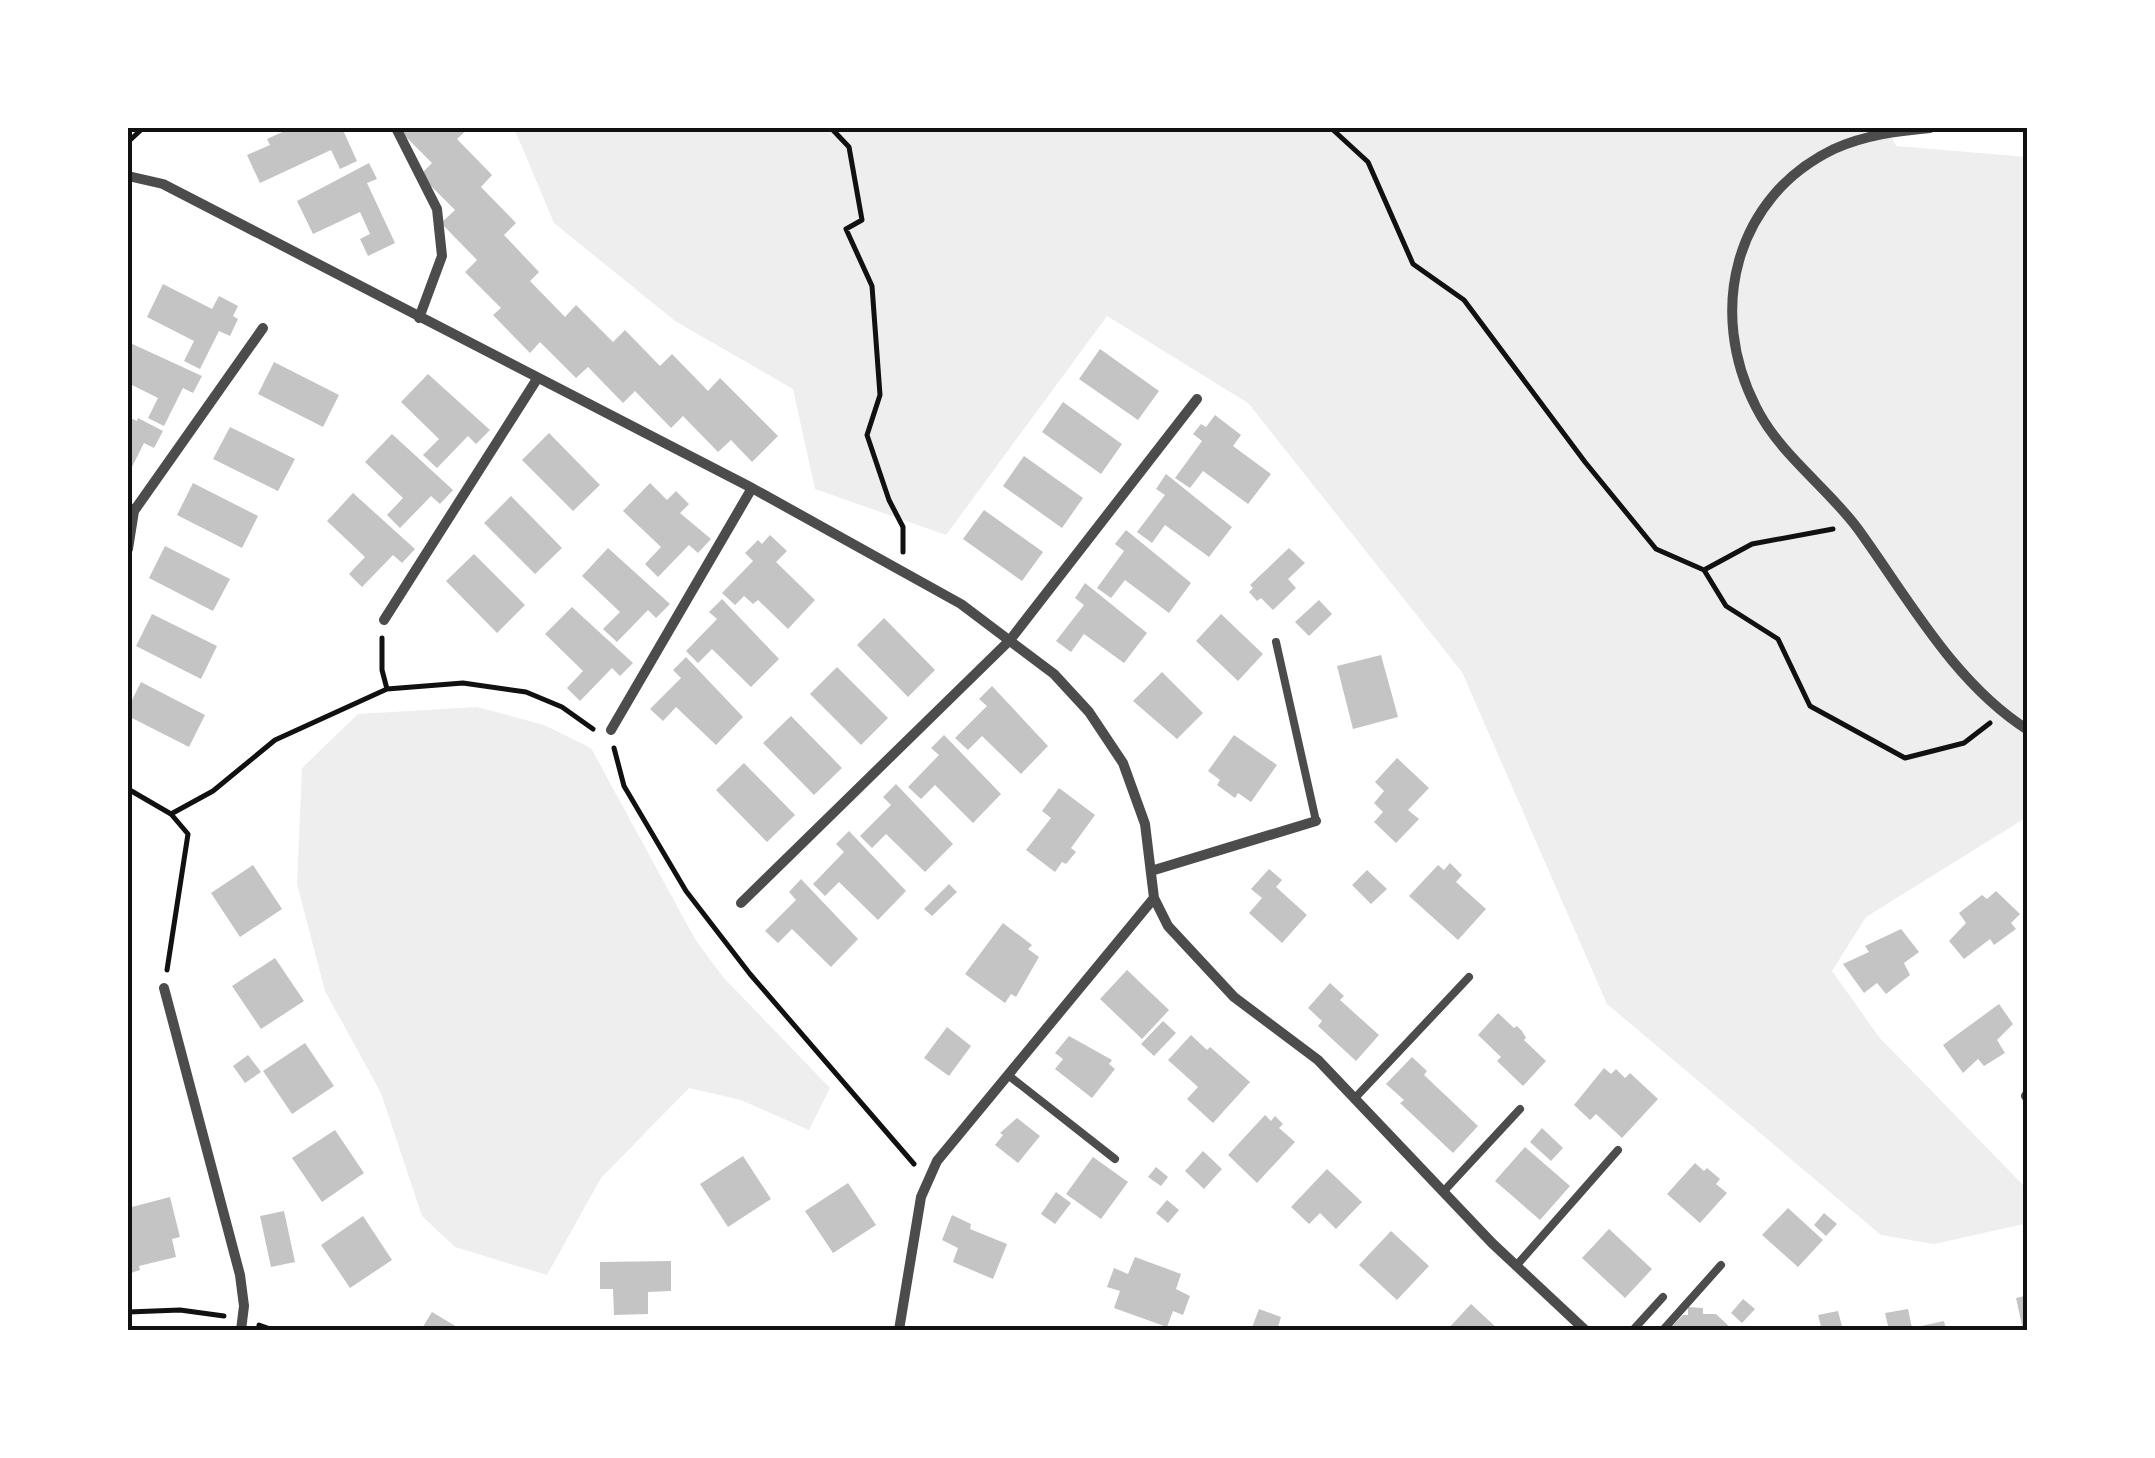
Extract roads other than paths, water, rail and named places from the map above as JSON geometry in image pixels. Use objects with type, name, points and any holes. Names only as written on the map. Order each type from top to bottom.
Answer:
[{"type":"street","points":[[396,128],[437,209],[442,256],[419,318]]},
{"type":"street","points":[[1930,128],[1883,132],[1833,150],[1794,176],[1757,216],[1739,253],[1731,294],[1743,378],[1757,411],[1792,457],[1855,525],[1941,645],[2002,714],[2028,730]]},
{"type":"street","points":[[128,176],[163,184],[752,488],[961,604],[1054,674],[1089,712],[1123,763],[1145,824],[1154,898],[1168,926],[1234,997],[1318,1060],[1516,1266],[1585,1330]]},
{"type":"street","points":[[128,549],[131,509],[264,328]]},
{"type":"street","points":[[384,620],[537,379]]},
{"type":"street","points":[[741,903],[1010,640],[1196,399]]},
{"type":"street","points":[[611,730],[752,488]]},
{"type":"street","points":[[1150,870],[1316,821]]},
{"type":"street","points":[[899,1330],[926,1181],[937,1161],[1154,898]]},
{"type":"street","points":[[164,988],[240,1275],[242,1325]]},
{"type":"lane","points":[[1276,642],[1316,821]]},
{"type":"lane","points":[[1355,1098],[1469,978]]},
{"type":"lane","points":[[1008,1075],[1116,1159]]},
{"type":"lane","points":[[1443,1192],[1520,1110]]},
{"type":"lane","points":[[1516,1266],[1618,1150]]},
{"type":"lane","points":[[1663,1330],[1721,1265]]},
{"type":"lane","points":[[1633,1330],[1663,1297]]}]
